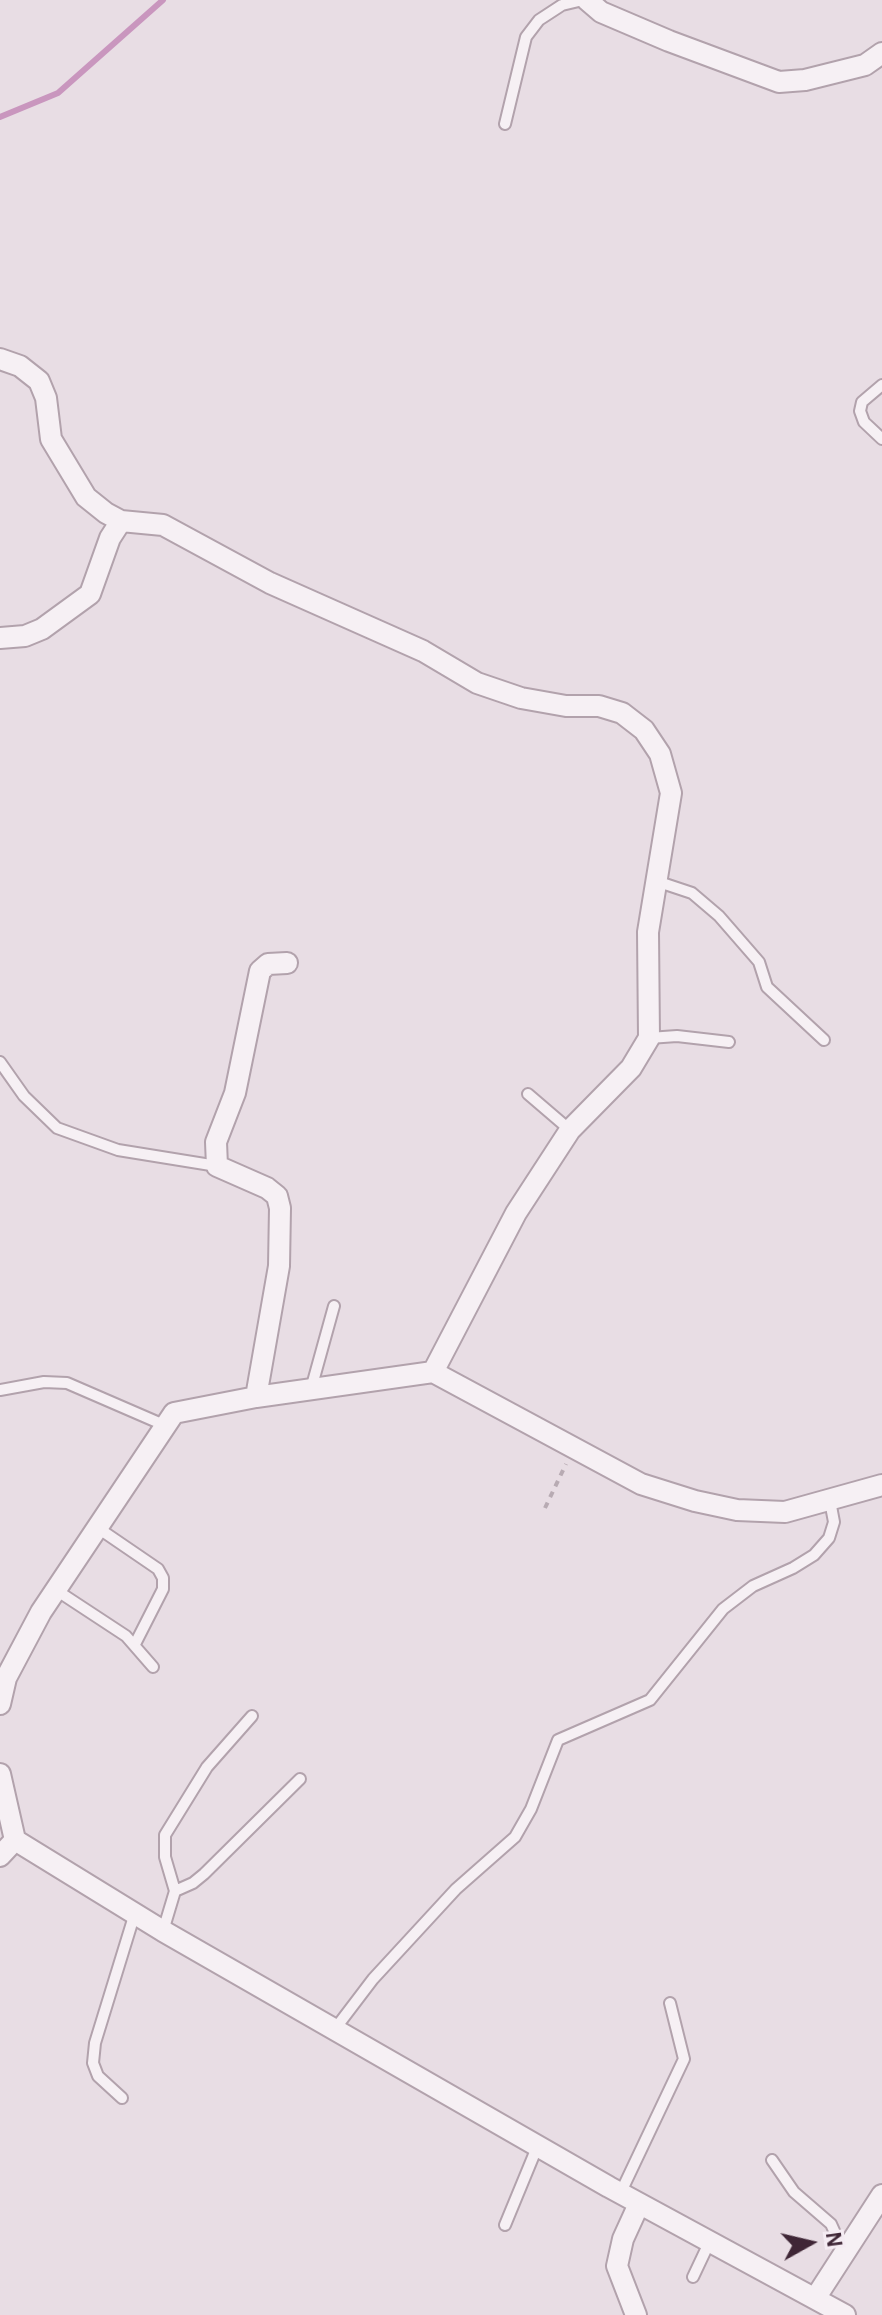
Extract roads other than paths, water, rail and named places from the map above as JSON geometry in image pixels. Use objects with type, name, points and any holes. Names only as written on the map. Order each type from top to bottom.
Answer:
[{"type":"street","points":[[585,0],[601,12],[628,24],[729,66],[779,82],[805,80],[865,65],[882,53]]},
{"type":"street","points":[[0,359],[20,366],[39,381],[46,398],[51,439],[86,497],[121,521],[163,525],[270,583],[423,651],[477,683],[521,698],[566,706],[599,706],[622,713],[644,730],[667,772],[671,793],[648,932],[649,1038],[631,1068],[570,1130],[516,1213],[433,1372]]},
{"type":"street","points":[[0,638],[25,636],[42,629],[90,594],[110,538],[121,521]]},
{"type":"street","points":[[256,1397],[279,1266],[280,1208],[277,1196],[267,1188],[217,1166],[216,1142],[235,1093],[260,971],[268,964],[287,963]]},
{"type":"street","points":[[0,1704],[6,1678],[56,1590],[174,1413],[256,1397],[433,1372],[573,1451],[641,1484],[737,1510],[785,1512],[882,1485]]},
{"type":"street","points":[[0,1774],[15,1840],[163,1931],[620,2194],[845,2315]]},
{"type":"street","points":[[0,1856],[15,1840]]},
{"type":"street","points":[[816,2297],[882,2195]]},
{"type":"street","points":[[635,2315],[617,2266],[623,2239],[639,2204]]},
{"type":"lane","points":[[505,124],[526,37],[539,20],[562,5],[585,0]]},
{"type":"lane","points":[[882,385],[862,402],[860,411],[864,422],[882,439]]},
{"type":"lane","points":[[656,881],[692,893],[719,916],[759,962],[767,987],[824,1040]]},
{"type":"lane","points":[[649,1038],[677,1036],[729,1042]]},
{"type":"lane","points":[[0,1062],[24,1096],[57,1128],[118,1150],[217,1166]]},
{"type":"lane","points":[[528,1094],[570,1130]]},
{"type":"lane","points":[[311,1391],[334,1306]]},
{"type":"lane","points":[[0,1390],[44,1382],[67,1383],[164,1425]]},
{"type":"lane","points":[[335,2029],[373,1979],[456,1889],[515,1837],[531,1809],[558,1740],[650,1700],[723,1609],[753,1586],[814,1555],[829,1538],[834,1522],[830,1501]]},
{"type":"lane","points":[[98,1528],[158,1569],[163,1578],[163,1589],[135,1644]]},
{"type":"lane","points":[[56,1590],[135,1644],[153,1667]]},
{"type":"lane","points":[[163,1931],[175,1891],[165,1857],[165,1835],[207,1767],[252,1716]]},
{"type":"lane","points":[[175,1891],[193,1883],[300,1779]]},
{"type":"lane","points":[[122,2098],[98,2076],[93,2063],[95,2043],[135,1913]]},
{"type":"lane","points":[[620,2194],[684,2059],[670,2003]]},
{"type":"lane","points":[[505,2225],[538,2145]]},
{"type":"lane","points":[[772,2160],[794,2192],[831,2224],[844,2253]]},
{"type":"lane","points":[[693,2277],[710,2241]]},
{"type":"waterway","points":[[0,117],[58,93],[163,0]]}]
